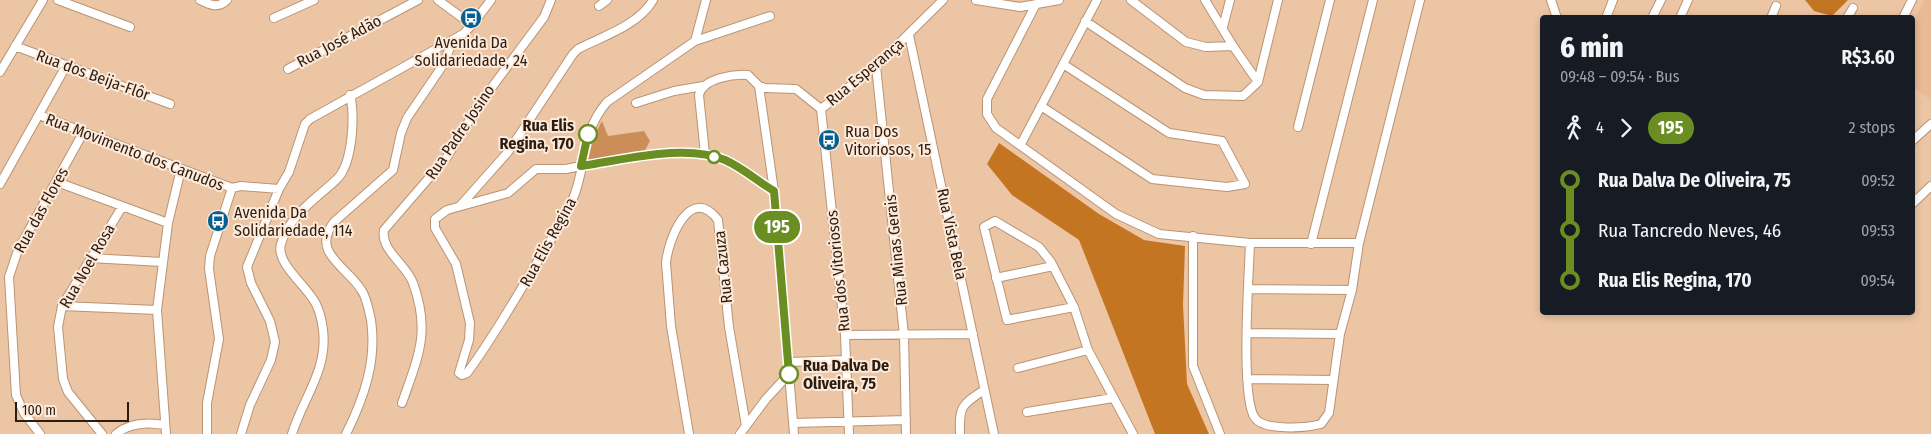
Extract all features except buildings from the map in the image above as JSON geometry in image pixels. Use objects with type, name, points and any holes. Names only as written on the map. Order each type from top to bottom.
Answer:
[{"type":"street","points":[[0,72],[43,0]]},
{"type":"street","points":[[58,0],[130,27]]},
{"type":"street","points":[[200,0],[214,6],[219,6],[227,0]]},
{"type":"street","points":[[274,18],[314,0]]},
{"type":"street","name":"Rua José Adão","points":[[288,69],[418,0]]},
{"type":"street","points":[[438,0],[472,26]]},
{"type":"street","points":[[241,434],[250,405],[271,360],[275,342],[270,321],[251,283],[247,267],[279,189],[289,172],[305,124],[350,95],[453,40],[472,26],[491,0]]},
{"type":"street","name":"Rua Padre Josino","points":[[402,403],[422,342],[423,331],[413,282],[384,242],[384,230],[447,157],[478,106],[544,17],[552,0]]},
{"type":"street","points":[[599,6],[607,0]]},
{"type":"street","points":[[459,206],[508,152],[573,54],[578,49],[635,20],[653,0]]},
{"type":"street","points":[[695,41],[706,0]]},
{"type":"street","points":[[908,35],[943,0]]},
{"type":"street","points":[[976,0],[1020,7],[1035,6],[1059,0]]},
{"type":"street","points":[[1021,144],[1097,0]]},
{"type":"street","points":[[1131,0],[1186,42],[1206,48],[1233,46]]},
{"type":"street","points":[[1206,0],[1233,46],[1258,82]]},
{"type":"street","points":[[1223,27],[1230,0]]},
{"type":"street","points":[[1085,21],[1185,88],[1204,94],[1243,96],[1258,82],[1278,0]]},
{"type":"street","points":[[1298,127],[1330,0]]},
{"type":"street","points":[[1311,244],[1373,0]]},
{"type":"street","points":[[1250,243],[1247,379],[1253,416],[1263,424],[1273,427],[1318,425],[1323,423],[1329,413],[1340,334],[1352,290],[1359,242],[1420,0]]},
{"type":"street","points":[[1551,0],[1556,15]]},
{"type":"street","points":[[1607,15],[1613,0]]},
{"type":"street","points":[[1654,15],[1661,0]]},
{"type":"street","points":[[1681,15],[1688,0]]},
{"type":"street","points":[[1904,15],[1912,0]]},
{"type":"street","points":[[1035,6],[986,104],[987,114],[993,125],[1125,219],[1159,234],[1250,243],[1311,244],[1359,242]]},
{"type":"street","points":[[1772,15],[1776,6]]},
{"type":"street","points":[[1848,15],[1853,8]]},
{"type":"street","name":"Rua Elis Regina","points":[[459,206],[440,214],[434,224],[456,264],[470,323],[469,340],[459,373],[464,375],[494,336],[566,214],[573,198],[589,130],[598,113],[607,102],[695,41],[770,16]]},
{"type":"street","name":"Rua Esperança","points":[[821,109],[876,66],[908,35]]},
{"type":"street","name":"Rua Vista Bela","points":[[908,35],[994,434]]},
{"type":"street","points":[[346,434],[364,391],[372,359],[371,318],[362,291],[332,257],[326,240],[327,232],[334,222],[393,170],[401,133],[407,118],[443,65],[453,40]]},
{"type":"street","name":"Rua dos Beija-Flôr","points":[[16,46],[170,104]]},
{"type":"street","points":[[1041,106],[1152,179],[1227,187],[1245,184],[1222,141],[1169,132],[1063,64]]},
{"type":"street","points":[[0,184],[66,66]]},
{"type":"street","name":"Rua Minas Gerais","points":[[876,66],[904,335],[906,434]]},
{"type":"street","points":[[636,103],[692,87],[703,86],[714,80],[742,74],[753,78],[760,86],[774,191],[794,434]]},
{"type":"street","points":[[703,86],[700,95],[705,154]]},
{"type":"street","points":[[760,86],[796,89],[821,109]]},
{"type":"street","points":[[292,434],[319,374],[324,348],[323,329],[316,304],[285,264],[280,248],[286,231],[294,218],[337,179],[345,167],[353,119],[350,95]]},
{"type":"street","name":"Rua dos Vitoriosos","points":[[821,109],[845,335],[849,434]]},
{"type":"street","name":"Rua Movimento dos Canudos","points":[[39,115],[232,188]]},
{"type":"street","points":[[1915,138],[1931,124]]},
{"type":"street","name":"Rua das Flores","points":[[40,434],[24,413],[16,395],[8,277],[18,250],[83,133]]},
{"type":"street","points":[[459,206],[508,193],[536,169],[566,169],[677,153],[705,154],[725,160],[744,170],[774,191]]},
{"type":"street","points":[[166,434],[158,310],[162,262],[168,223],[181,169]]},
{"type":"street","points":[[57,182],[168,223]]},
{"type":"street","points":[[207,434],[207,403],[219,339],[209,269],[210,256],[232,188],[241,186],[279,189]]},
{"type":"street","points":[[1915,201],[1931,186]]},
{"type":"street","name":"Rua Noel Rosa","points":[[102,434],[68,392],[63,379],[58,327],[62,306],[122,207]]},
{"type":"street","name":"Rua Cazuza","points":[[690,434],[671,326],[666,253],[677,225],[687,212],[693,210],[709,212],[718,220],[729,327],[746,426]]},
{"type":"street","points":[[1074,306],[1007,320],[984,227],[995,221],[1039,248],[1054,266],[1074,306],[1088,350],[1131,434]]},
{"type":"street","points":[[1193,236],[1193,366],[1220,434]]},
{"type":"street","points":[[90,258],[162,262]]},
{"type":"street","points":[[996,278],[1054,266]]},
{"type":"street","points":[[1248,289],[1352,290]]},
{"type":"street","points":[[62,306],[158,310]]},
{"type":"street","points":[[1247,333],[1340,334]]},
{"type":"street","points":[[845,335],[973,334]]},
{"type":"street","points":[[1018,368],[1088,350]]},
{"type":"street","points":[[789,362],[847,360]]},
{"type":"street","points":[[740,434],[766,399],[790,374]]},
{"type":"street","points":[[1247,379],[1333,380]]},
{"type":"street","points":[[960,434],[959,413],[961,407],[984,390]]},
{"type":"street","points":[[1027,412],[1113,398]]},
{"type":"street","points":[[794,423],[906,420]]},
{"type":"street","points":[[116,434],[131,426],[143,423],[165,425]]},
{"type":"shaded area","points":[[1805,0],[1848,0],[1833,15],[1814,11]]},
{"type":"shaded area","points":[[1924,0],[1931,0],[1931,100],[1915,88],[1915,19]]},
{"type":"shaded area","points":[[602,121],[608,136],[644,131],[650,141],[643,154],[588,161],[594,136]]},
{"type":"shaded area","points":[[999,143],[1099,214],[1144,240],[1185,246],[1183,305],[1187,384],[1209,434],[1155,434],[1079,240],[1012,195],[987,164]]},
{"type":"bus line","name":"195","points":[[588,134],[581,166],[677,153],[705,154],[725,160],[744,170],[774,191],[789,374]]},
{"type":"place","name":"Avenida Da Solidariedade, 24","points":[[471,18]]},
{"type":"place","name":"Rua Elis Regina, 170","points":[[588,134]]},
{"type":"place","name":"Rua Dos Vitoriosos, 15","points":[[829,140]]},
{"type":"place","name":"Avenida Da Solidariedade, 114","points":[[218,221]]},
{"type":"place","name":"Rua Dalva De Oliveira, 75","points":[[789,374]]}]
